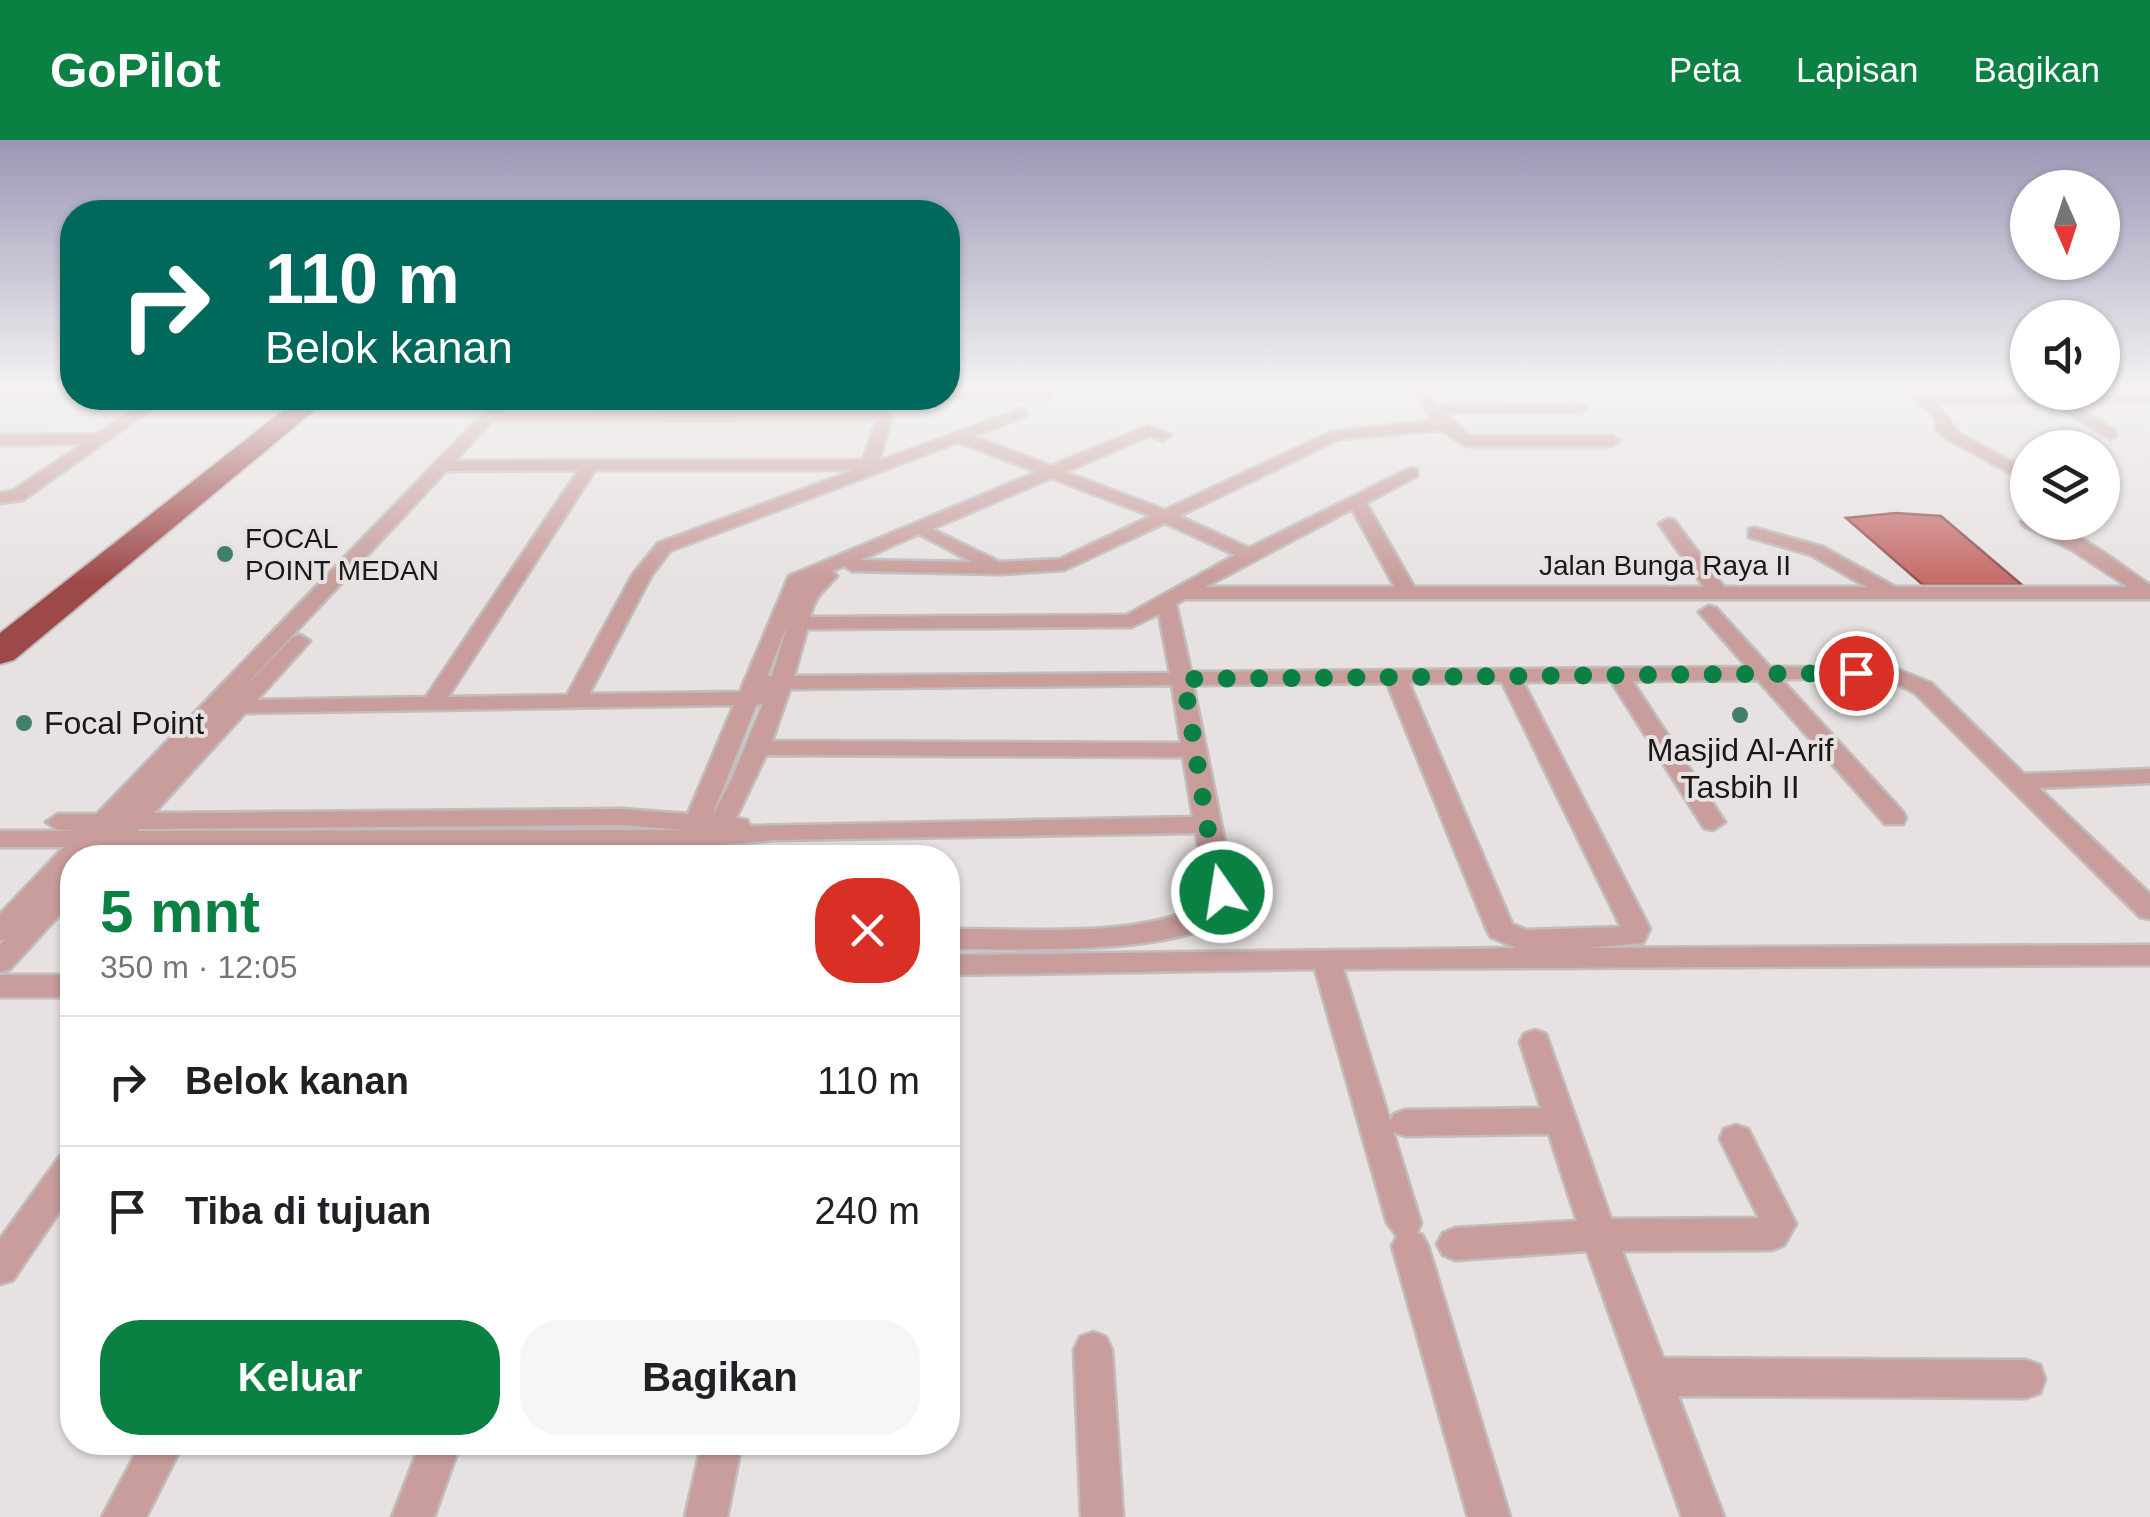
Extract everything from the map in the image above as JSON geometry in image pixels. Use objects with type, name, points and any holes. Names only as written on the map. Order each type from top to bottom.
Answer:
[{"type":"highway","points":[[0,623],[235,452]]},
{"type":"highway","points":[[0,652],[238,452]]},
{"type":"street","points":[[0,508],[8,497],[78,452]]},
{"type":"street","points":[[109,836],[463,452]]},
{"type":"street","points":[[877,465],[879,452]]},
{"type":"street","points":[[573,704],[642,574],[664,547],[913,452]]},
{"type":"street","points":[[1001,452],[1162,515],[1249,554]]},
{"type":"street","points":[[700,840],[757,748],[780,690],[810,588],[852,564],[1103,452]]},
{"type":"street","points":[[700,840],[750,691],[796,580],[1113,452]]},
{"type":"street","points":[[852,564],[1000,568],[1064,564],[1297,452]]},
{"type":"street","points":[[1983,452],[2010,467]]},
{"type":"street","points":[[451,466],[877,465]]},
{"type":"street","points":[[432,705],[590,466]]},
{"type":"street","points":[[799,624],[1112,622],[1144,617],[1249,554],[1410,472]]},
{"type":"street","points":[[1357,502],[1407,592]]},
{"type":"street","points":[[1668,524],[1714,602],[1765,676],[1894,818]]},
{"type":"street","points":[[926,534],[1000,568]]},
{"type":"street","points":[[1755,534],[1818,551],[1891,592]]},
{"type":"street","points":[[2066,540],[2149,593]]},
{"type":"street","name":"Jalan Bunga Raya II","points":[[1172,598],[1407,592],[1714,602],[1891,592],[2149,593]]},
{"type":"street","points":[[960,938],[1131,933],[1205,920],[1220,908],[1222,892],[1207,825],[1172,598]]},
{"type":"street","points":[[228,706],[573,704],[750,691],[1184,679],[1886,672],[1912,680],[2021,781],[2150,910]]},
{"type":"street","points":[[1618,676],[1714,822]]},
{"type":"street","points":[[1396,678],[1500,930],[1523,940],[1633,936],[1636,930],[1510,677]]},
{"type":"street","points":[[757,748],[1197,750]]},
{"type":"street","points":[[2021,781],[2150,776]]},
{"type":"street","points":[[0,822],[109,836]]},
{"type":"street","points":[[0,839],[327,827],[617,828],[700,840],[772,832],[1207,825]]},
{"type":"street","points":[[0,962],[36,909],[60,885]]},
{"type":"street","points":[[0,931],[60,893]]},
{"type":"street","points":[[0,900],[60,914]]},
{"type":"street","points":[[960,966],[1135,960],[2150,955]]},
{"type":"street","points":[[1326,962],[1489,1517]]},
{"type":"street","points":[[0,986],[60,986]]},
{"type":"street","points":[[1536,1042],[1599,1235],[1703,1517]]},
{"type":"street","points":[[1405,1123],[1559,1121]]},
{"type":"street","points":[[1455,1244],[1599,1235],[1765,1236],[1777,1232],[1779,1224],[1736,1139]]},
{"type":"street","points":[[0,1268],[60,1183]]},
{"type":"street","points":[[1093,1350],[1102,1517]]},
{"type":"street","points":[[1654,1377],[2026,1379]]},
{"type":"street","points":[[123,1517],[157,1455]]},
{"type":"street","points":[[413,1517],[435,1455]]},
{"type":"street","points":[[706,1517],[719,1455]]},
{"type":"shaded area","points":[[1896,513],[1941,516],[2022,585],[1923,585],[1846,518]]},
{"type":"shaded area","points":[[462,841],[667,841],[671,845],[460,845]]},
{"type":"place","name":"FOCAL POINT MEDAN","points":[[225,554]]},
{"type":"place","name":"Masjid Al-Arif Tasbih II","points":[[1740,715]]},
{"type":"place","name":"Focal Point","points":[[24,723]]},
{"type":"route","points":[[1222,892],[1184,679],[1856,673]]}]
